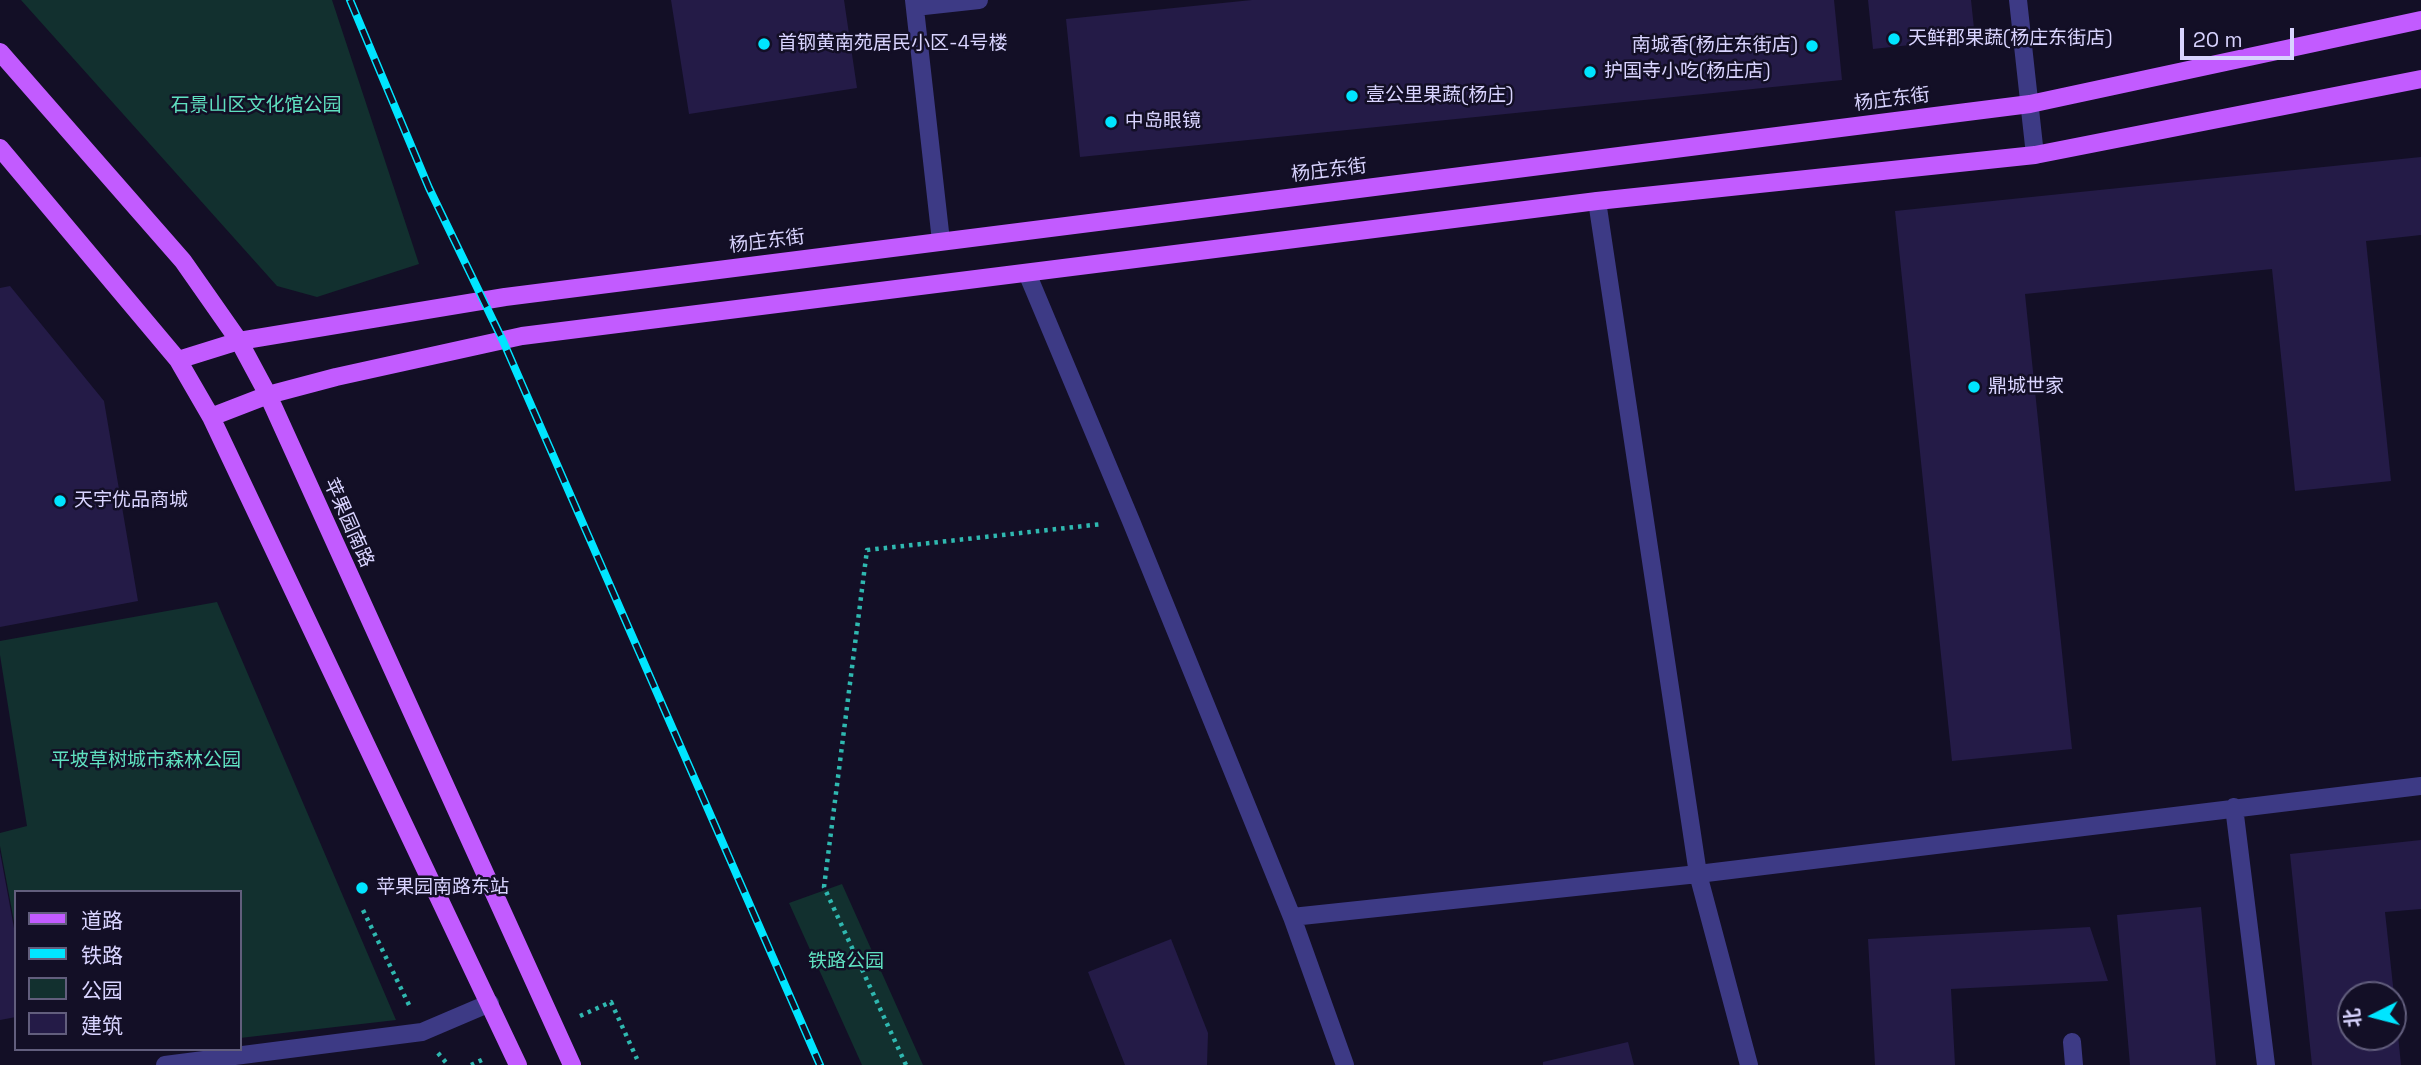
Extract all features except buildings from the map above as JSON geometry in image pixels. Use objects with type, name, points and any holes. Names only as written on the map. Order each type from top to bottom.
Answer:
[{"type":"main road","name":"杨庄东街","points":[[178,360],[239,341],[505,296],[2030,104],[2421,20]]},
{"type":"main road","name":"苹果园南路","points":[[0,52],[183,261],[239,341],[268,395],[572,1065]]},
{"type":"main road","points":[[211,416],[268,395],[336,377],[522,336],[1597,201],[2035,155],[2421,79]]},
{"type":"main road","points":[[0,148],[178,360],[211,416],[518,1065]]},
{"type":"street","points":[[941,241],[914,4],[979,0]]},
{"type":"street","points":[[2018,0],[2035,155]]},
{"type":"street","points":[[1597,201],[1698,874],[1749,1065]]},
{"type":"street","points":[[1027,273],[1292,917],[1345,1065]]},
{"type":"street","points":[[1292,917],[1698,874],[2421,786]]},
{"type":"street","points":[[2234,807],[2266,1065]]},
{"type":"street","points":[[165,1065],[422,1032],[490,1003]]},
{"type":"street","points":[[2072,1042],[2074,1065]]},
{"type":"path","points":[[906,1065],[824,887],[867,550],[1131,521]]},
{"type":"path","points":[[363,910],[422,1032],[448,1065]]},
{"type":"green space","name":"石景山区文化馆公园","points":[[21,0],[332,0],[419,264],[317,297],[277,286]]},
{"type":"green space","name":"平坡草树城市森林公园","points":[[217,602],[396,1020],[242,1038],[242,890],[14,890],[14,922],[0,833],[27,826],[0,641]]},
{"type":"green space","name":"铁路公园","points":[[842,884],[923,1065],[862,1065],[789,903]]},
{"type":"railway","points":[[350,0],[429,188],[503,341],[820,1065]]},
{"type":"place","name":"天鲜郡果蔬(杨庄东街店)","points":[[1894,39]]},
{"type":"place","name":"首钢黄南苑居民小区-4号楼","points":[[764,44]]},
{"type":"place","name":"南城香(杨庄东街店)","points":[[1812,46]]},
{"type":"place","name":"护国寺小吃(杨庄店)","points":[[1590,72]]},
{"type":"place","name":"壹公里果蔬(杨庄)","points":[[1352,96]]},
{"type":"place","name":"中岛眼镜","points":[[1111,122]]},
{"type":"place","name":"鼎城世家","points":[[1974,387]]},
{"type":"place","name":"天宇优品商城","points":[[60,501]]},
{"type":"place","name":"苹果园南路东站","points":[[362,888]]}]
